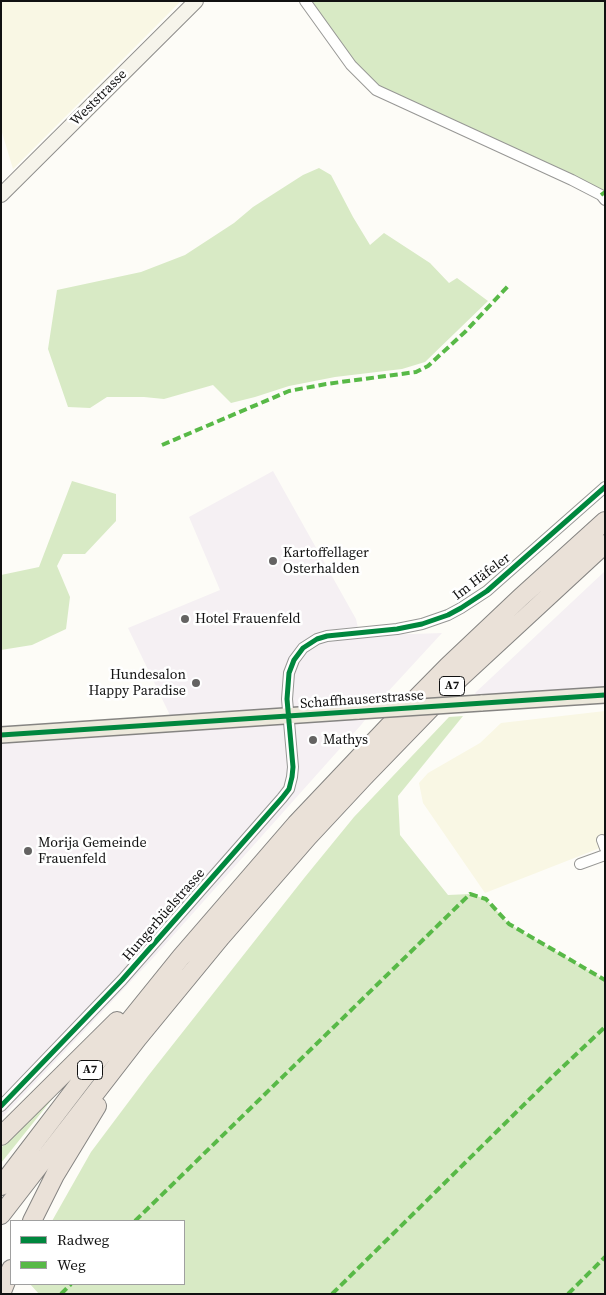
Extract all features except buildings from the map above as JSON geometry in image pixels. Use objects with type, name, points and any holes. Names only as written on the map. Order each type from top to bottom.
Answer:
[{"type":"highway","name":"A7","points":[[1,1186],[85,1076],[181,957],[296,824],[388,727],[521,596],[605,520]]},
{"type":"highway","name":"A7","points":[[1,1215],[138,1038],[233,922],[364,777],[460,679],[605,544]]},
{"type":"highway","name":"A7","points":[[1,1136],[181,957]]},
{"type":"highway","name":"A7","points":[[33,1220],[62,1163],[138,1038]]},
{"type":"highway","points":[[1,1294],[10,1272]]},
{"type":"main road","name":"Weststrasse","points":[[1,195],[196,1]]},
{"type":"main road","name":"Schaffhauserstrasse","points":[[1,735],[605,695]]},
{"type":"street","points":[[305,1],[351,65],[376,90],[572,180],[601,195],[605,200]]},
{"type":"street","name":"Im Häfeler","points":[[289,716],[287,699],[288,673],[294,660],[309,644],[317,639],[333,635],[410,627],[436,620],[461,608],[487,590],[605,487]]},
{"type":"street","name":"Hungerbüelstrasse","points":[[1,1106],[122,980],[282,798],[288,789],[293,772],[289,716]]},
{"type":"street","points":[[580,864],[605,855]]},
{"type":"shaded area","points":[[1,1],[181,1],[13,169],[1,129]]},
{"type":"shaded area","points":[[273,471],[356,619],[359,632],[442,633],[153,958],[1,1119],[1,744],[178,732],[128,628],[220,590],[189,517]]},
{"type":"shaded area","points":[[605,571],[605,695],[481,703],[475,693]]},
{"type":"shaded area","points":[[605,711],[605,846],[485,893],[423,803],[419,783],[428,773],[480,743],[501,723]]},
{"type":"green space","points":[[305,1],[605,1],[605,192],[601,195],[376,90]]},
{"type":"green space","points":[[319,168],[331,175],[370,245],[384,233],[430,263],[449,283],[457,278],[488,301],[425,362],[402,369],[335,377],[289,386],[231,403],[213,385],[164,399],[107,397],[90,408],[68,407],[48,349],[57,290],[141,272],[185,255],[234,223],[253,207],[303,175]]},
{"type":"green space","points":[[72,481],[116,494],[116,521],[85,554],[63,554],[57,566],[70,597],[66,629],[32,645],[1,650],[1,575],[39,567]]},
{"type":"green space","points":[[463,716],[398,796],[400,835],[448,895],[470,894],[486,899],[509,924],[605,980],[605,1294],[39,1294],[31,1285],[185,1285],[185,1220],[53,1220],[91,1152],[148,1076],[354,817],[449,717]]},
{"type":"green space","points":[[51,1097],[53,1098],[1,1163],[1,1148]]},
{"type":"marked path","points":[[601,195],[605,192]]},
{"type":"marked path","points":[[162,445],[289,391],[416,372],[428,366],[466,331],[509,285]]},
{"type":"marked path","points":[[136,1220],[470,894],[486,899],[509,924],[605,980]]},
{"type":"marked path","points":[[332,1294],[605,1027]]},
{"type":"marked path","points":[[568,1294],[605,1257]]},
{"type":"marked path","points":[[61,1294],[70,1285]]},
{"type":"cycle path","points":[[1,1106],[122,980],[289,789],[293,767],[287,699],[289,673],[294,660],[303,648],[317,639],[327,636],[397,629],[422,624],[448,615],[487,591],[605,487]]},
{"type":"cycle path","points":[[1,735],[605,695]]},
{"type":"place","name":"Kartoffellager Osterhalden","points":[[273,561]]},
{"type":"place","name":"Hotel Frauenfeld","points":[[185,619]]},
{"type":"place","name":"Hundesalon Happy Paradise","points":[[196,683]]},
{"type":"place","name":"Mathys","points":[[313,740]]},
{"type":"place","name":"Morija Gemeinde Frauenfeld","points":[[28,851]]}]
